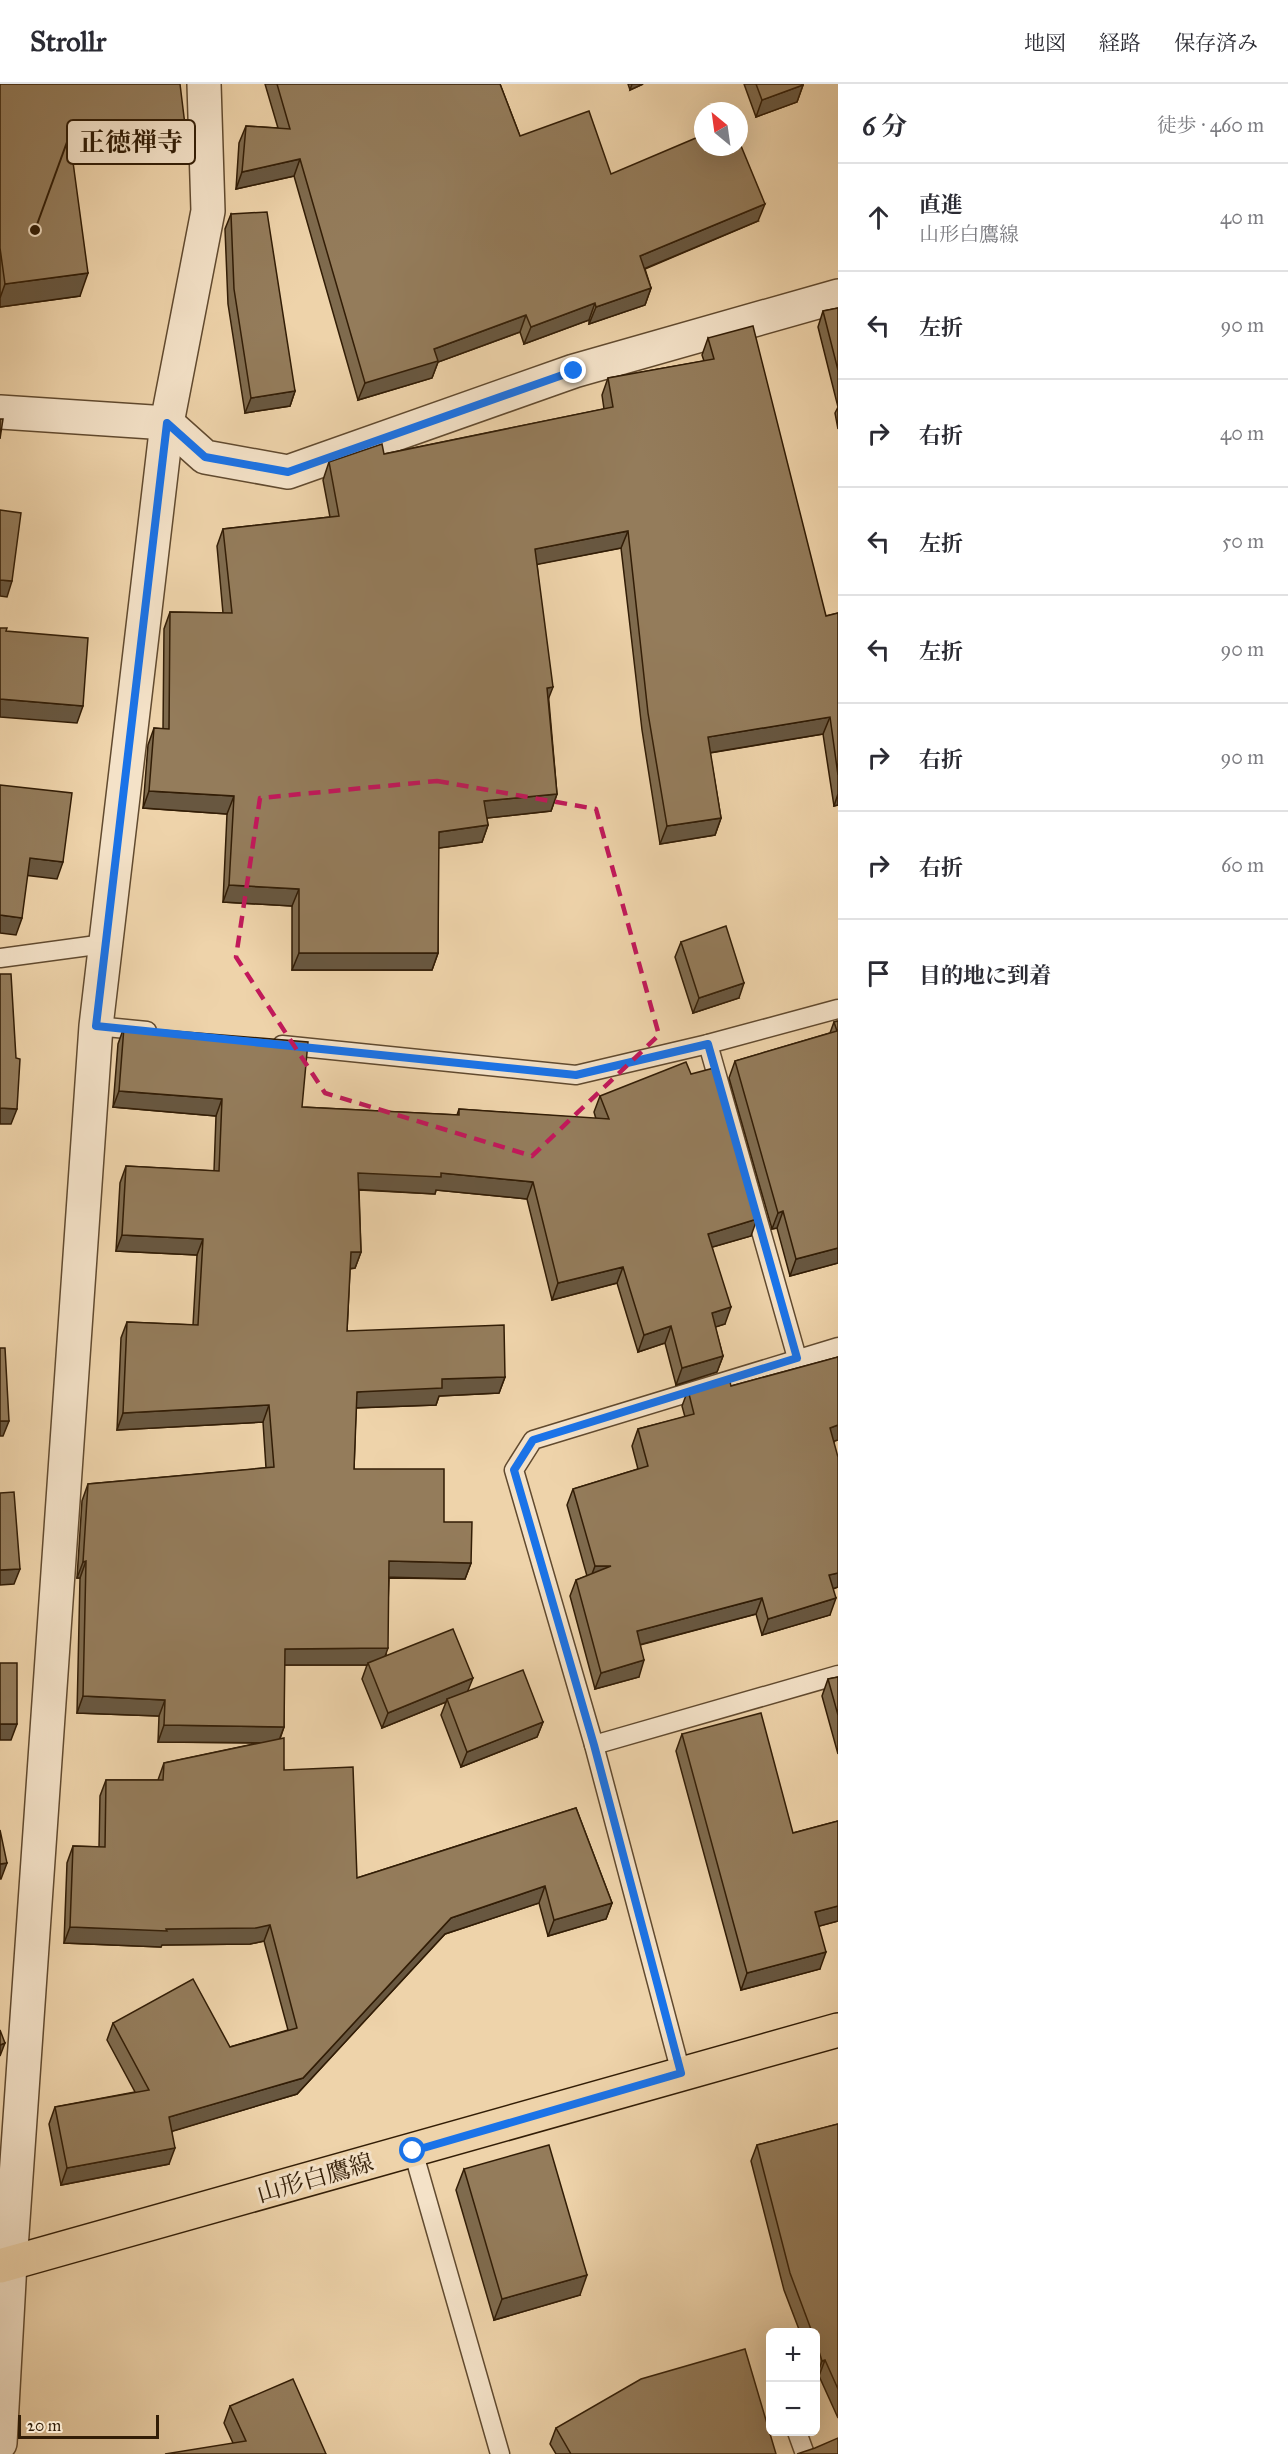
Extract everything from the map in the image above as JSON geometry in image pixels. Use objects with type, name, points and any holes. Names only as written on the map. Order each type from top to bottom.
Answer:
[{"type":"main road","name":"山形白鷹線","points":[[5,2264],[838,2030]]},
{"type":"street","points":[[0,2443],[5,2264],[96,1026],[167,423],[208,211],[204,84]]},
{"type":"street","points":[[0,412],[167,423],[205,457],[288,472],[574,371],[838,296]]},
{"type":"lane","points":[[0,958],[104,944]]},
{"type":"lane","points":[[260,1043],[576,1075],[708,1044],[838,1009]]},
{"type":"lane","points":[[96,1026],[166,1033]]},
{"type":"lane","points":[[708,1044],[797,1358]]},
{"type":"lane","points":[[681,2073],[594,1745],[514,1470],[533,1440],[838,1347]]},
{"type":"lane","points":[[594,1745],[838,1675]]},
{"type":"lane","points":[[413,2151],[500,2454]]},
{"type":"lane","points":[[798,2436],[805,2454]]},
{"type":"highlighted area","points":[[437,781],[596,809],[659,1035],[532,1156],[325,1093],[236,957],[260,798]]},
{"type":"building","points":[[0,84],[180,84],[185,125],[70,140],[88,273],[5,284],[0,248]]},
{"type":"building","points":[[277,84],[500,84],[520,136],[589,111],[611,174],[694,139],[694,156],[745,156],[765,204],[640,256],[651,288],[596,307],[595,303],[531,327],[526,315],[434,349],[438,361],[365,383],[300,159],[242,172],[246,126],[290,129]]},
{"type":"building","points":[[756,84],[803,84],[803,85],[762,100]]},
{"type":"building","points":[[267,212],[295,391],[251,398],[234,289],[231,214]]},
{"type":"building","points":[[838,308],[838,370],[823,311]]},
{"type":"building","points":[[753,326],[826,616],[838,613],[838,775],[830,717],[708,737],[721,818],[667,826],[648,713],[628,531],[535,549],[553,687],[547,688],[557,794],[484,801],[488,825],[439,832],[438,953],[299,953],[299,889],[229,885],[234,796],[149,791],[154,728],[169,729],[170,612],[232,613],[223,529],[339,516],[329,462],[382,444],[384,454],[613,407],[608,378],[714,359],[708,338]]},
{"type":"building","points":[[0,419],[3,419],[0,439]]},
{"type":"building","points":[[0,510],[21,513],[12,581],[0,580]]},
{"type":"building","points":[[0,628],[7,628],[6,631],[88,638],[83,706],[0,699]]},
{"type":"building","points":[[0,785],[72,793],[63,862],[30,858],[22,918],[0,915]]},
{"type":"building","points":[[726,926],[744,983],[699,998],[681,942]]},
{"type":"building","points":[[0,974],[11,974],[16,1058],[20,1059],[17,1109],[0,1108]]},
{"type":"building","points":[[838,1021],[838,1248],[796,1259],[783,1211],[778,1213],[735,1061],[837,1031],[834,1022]]},
{"type":"building","points":[[124,1027],[308,1042],[302,1107],[459,1115],[459,1109],[609,1119],[600,1096],[686,1062],[691,1074],[714,1068],[757,1219],[708,1234],[731,1307],[712,1313],[723,1356],[682,1368],[671,1326],[644,1335],[623,1267],[558,1283],[533,1182],[441,1173],[441,1177],[358,1173],[361,1252],[351,1252],[347,1331],[504,1325],[505,1377],[442,1379],[442,1388],[357,1392],[354,1469],[444,1469],[444,1522],[472,1522],[471,1563],[389,1561],[388,1648],[285,1649],[284,1727],[164,1725],[165,1700],[83,1696],[86,1561],[83,1562],[88,1484],[274,1467],[269,1405],[123,1413],[127,1322],[198,1325],[203,1239],[122,1235],[126,1166],[219,1171],[222,1099],[119,1091]]},
{"type":"building","points":[[0,1348],[5,1348],[9,1421],[0,1421]]},
{"type":"building","points":[[838,1357],[838,1425],[830,1428],[838,1457],[838,1573],[829,1575],[836,1598],[768,1619],[762,1598],[637,1631],[644,1660],[601,1673],[576,1580],[611,1566],[595,1566],[573,1489],[648,1466],[638,1429],[694,1414],[688,1390],[729,1378],[731,1386]]},
{"type":"building","points":[[14,1492],[20,1569],[0,1570],[0,1493]]},
{"type":"building","points":[[453,1629],[473,1678],[388,1713],[368,1663]]},
{"type":"building","points":[[0,1663],[17,1663],[17,1724],[0,1724]]},
{"type":"building","points":[[523,1670],[543,1722],[467,1752],[447,1699]]},
{"type":"building","points":[[838,1677],[838,1715],[828,1679]]},
{"type":"building","points":[[761,1713],[793,1833],[838,1821],[838,1906],[815,1912],[826,1952],[747,1973],[682,1734]]},
{"type":"building","points":[[284,1738],[284,1770],[353,1767],[357,1878],[576,1808],[612,1903],[554,1920],[545,1886],[451,1918],[303,2078],[169,2117],[175,2148],[67,2168],[55,2107],[149,2090],[113,2023],[193,1979],[230,2047],[297,2028],[270,1925],[256,1928],[166,1929],[167,1931],[70,1927],[73,1846],[105,1847],[106,1780],[163,1780],[164,1763]]},
{"type":"building","points":[[0,1830],[7,1863],[0,1864]]},
{"type":"building","points":[[0,2030],[5,2043],[0,2045]]},
{"type":"building","points":[[838,2124],[838,2389],[825,2360],[822,2361],[820,2355],[820,2328],[811,2328],[790,2273],[757,2145]]},
{"type":"building","points":[[549,2145],[587,2275],[502,2299],[464,2169]]},
{"type":"building","points":[[745,2349],[766,2420],[766,2436],[771,2436],[776,2454],[571,2454],[556,2428],[641,2379]]},
{"type":"building","points":[[293,2379],[326,2454],[165,2454],[246,2441],[230,2406]]},
{"type":"building","points":[[838,2438],[838,2454],[797,2454],[815,2448]]},
{"type":"place","name":"正徳禅寺","points":[[35,230]]},
{"type":"route","points":[[413,2151],[681,2073],[594,1745],[514,1470],[533,1440],[797,1358],[708,1044],[576,1075],[96,1026],[167,423],[205,457],[288,472],[574,371]]}]
